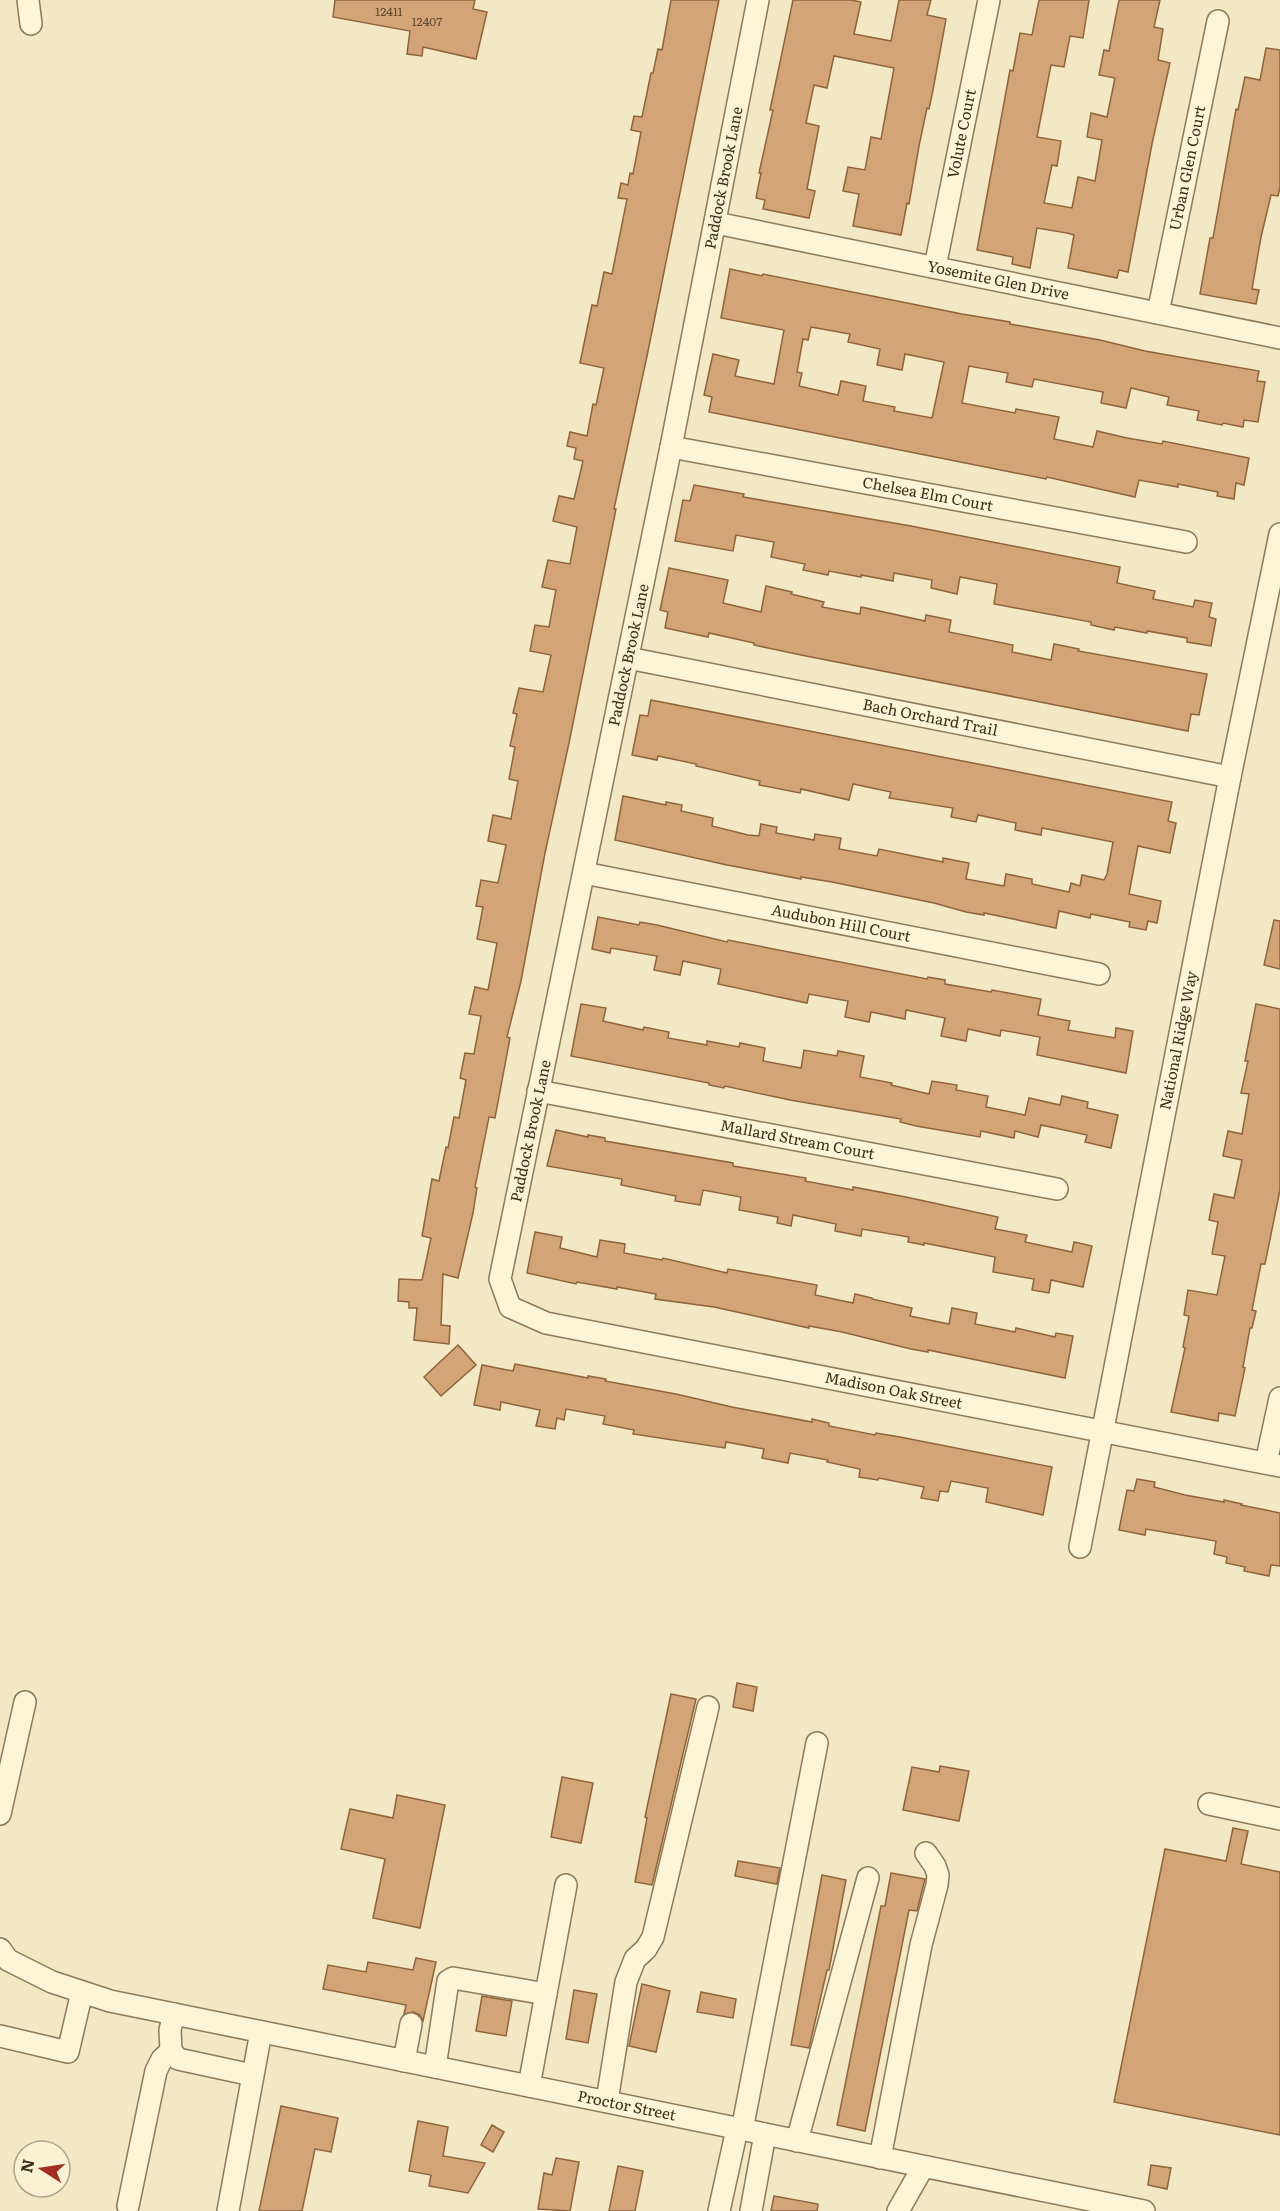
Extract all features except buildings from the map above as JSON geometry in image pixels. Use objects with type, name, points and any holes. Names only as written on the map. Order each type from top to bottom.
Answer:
[{"type":"street","points":[[28,0],[31,24]]},
{"type":"street","name":"Paddock Brook Lane","points":[[510,1307],[500,1279],[671,447],[758,0]]},
{"type":"street","name":"Volute Court","points":[[935,267],[989,0]]},
{"type":"street","name":"Urban Glen Court","points":[[1158,313],[1218,21]]},
{"type":"street","name":"Yosemite Glen Drive","points":[[716,223],[1280,338]]},
{"type":"street","name":"Chelsea Elm Court","points":[[671,447],[1186,542]]},
{"type":"street","name":"National Ridge Way","points":[[1080,1547],[1230,777],[1280,534]]},
{"type":"street","name":"Bach Orchard Trail","points":[[628,658],[1230,777]]},
{"type":"street","name":"Audubon Hill Court","points":[[584,873],[1099,974]]},
{"type":"street","name":"Mallard Stream Court","points":[[538,1091],[1057,1189]]},
{"type":"street","name":"Madison Oak Street","points":[[510,1307],[546,1323],[1273,1464]]},
{"type":"street","points":[[1273,1464],[1280,1398]]},
{"type":"street","points":[[0,1814],[25,1701]]},
{"type":"street","points":[[607,2102],[626,1982],[635,1959],[646,1949],[653,1937],[708,1707]]},
{"type":"street","points":[[719,2211],[740,2130],[816,1743]]},
{"type":"street","points":[[1209,1804],[1280,1819]]},
{"type":"street","points":[[880,2158],[921,1945],[937,1886],[938,1875],[926,1853]]},
{"type":"street","points":[[797,2141],[868,1878]]},
{"type":"street","points":[[529,2086],[566,1885]]},
{"type":"street","name":"Proctor Street","points":[[0,1948],[8,1960],[52,1983],[110,2001],[1144,2211]]},
{"type":"street","points":[[435,2067],[448,1981],[453,1978],[546,1994]]},
{"type":"street","points":[[0,2036],[68,2052],[82,1992]]},
{"type":"street","points":[[174,2014],[170,2030],[171,2051],[178,2059],[252,2075]]},
{"type":"street","points":[[404,2061],[411,2024]]},
{"type":"street","points":[[228,2211],[261,2032]]},
{"type":"street","points":[[128,2206],[156,2071],[162,2059],[171,2051]]},
{"type":"street","points":[[751,2211],[765,2134]]},
{"type":"street","points":[[898,2211],[923,2166]]}]
